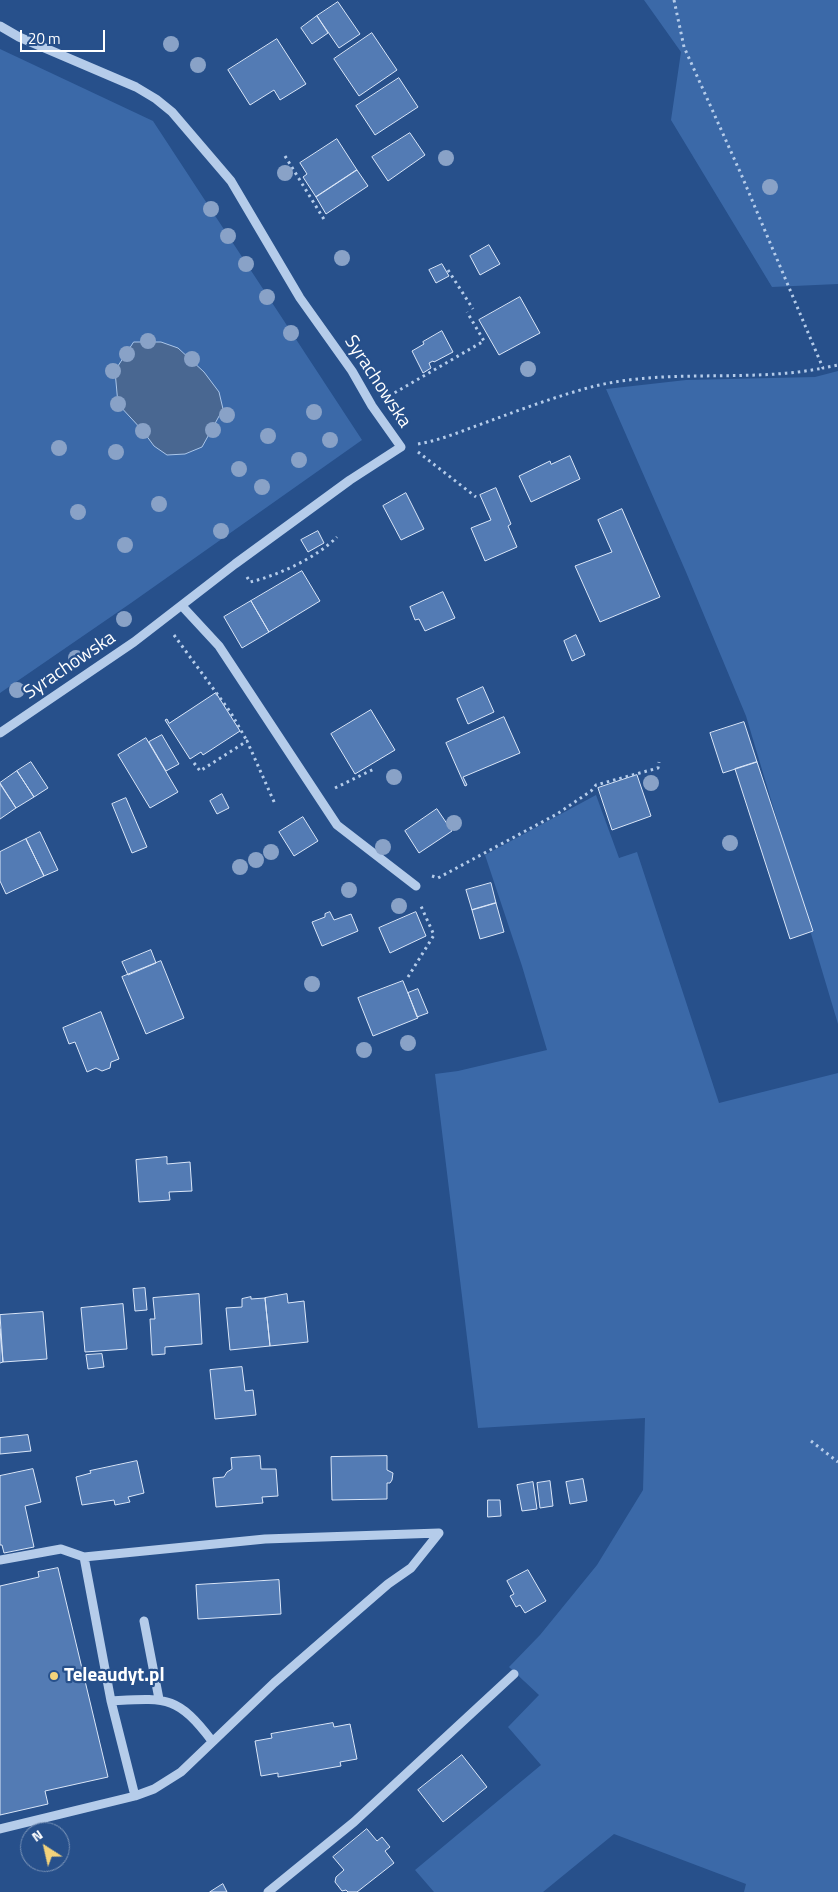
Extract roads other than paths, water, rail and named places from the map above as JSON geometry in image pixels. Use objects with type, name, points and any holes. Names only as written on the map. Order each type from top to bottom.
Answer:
[{"type":"street","name":"Syrachowska","points":[[0,26],[19,37],[136,88],[156,99],[172,112],[231,181],[300,298],[352,371],[372,406],[400,447],[350,480],[281,530],[134,642],[0,733]]},
{"type":"street","points":[[182,606],[219,646],[337,825],[416,886]]},
{"type":"street","points":[[0,1560],[61,1549],[84,1556],[265,1539],[439,1533],[411,1568],[388,1584],[274,1683],[181,1772],[154,1789],[135,1796],[0,1829]]},
{"type":"street","points":[[84,1556],[111,1702],[135,1796]]},
{"type":"street","points":[[144,1621],[159,1699]]},
{"type":"street","points":[[268,1892],[354,1822],[514,1674]]},
{"type":"street","points":[[111,1702],[159,1699],[181,1707],[195,1719],[212,1741]]},
{"type":"place","name":"Teleaudyt.pl","points":[[54,1676]]}]
